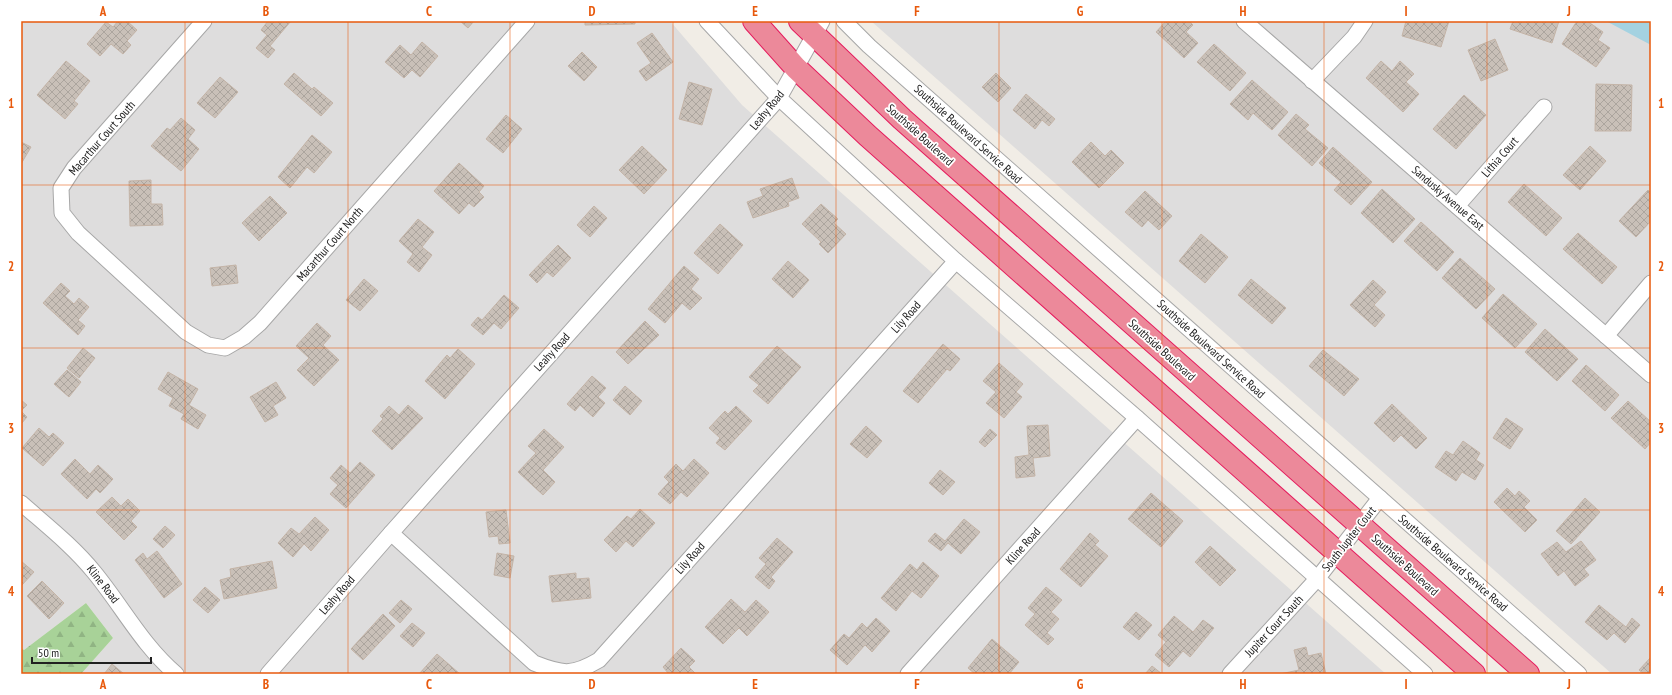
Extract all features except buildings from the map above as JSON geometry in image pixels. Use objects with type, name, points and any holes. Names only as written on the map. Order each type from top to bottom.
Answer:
[{"type":"highway","points":[[754,21],[796,68],[868,136],[1474,674]]},
{"type":"highway","name":"Southside Boulevard","points":[[812,26],[899,116],[1528,674]]},
{"type":"street","name":"Macarthur Court South","points":[[106,260],[78,233],[62,213],[60,188],[74,168],[204,21]]},
{"type":"street","name":"Macarthur Court North","points":[[106,260],[186,332],[208,345],[225,348],[244,336],[260,323],[527,21]]},
{"type":"street","points":[[707,21],[779,98],[956,261],[1425,674]]},
{"type":"street","name":"Southside Boulevard Service Road","points":[[844,21],[875,51],[1579,674]]},
{"type":"street","name":"Sandusky Avenue East","points":[[1244,21],[1651,375]]},
{"type":"street","points":[[1312,81],[1354,37],[1365,21]]},
{"type":"street","name":"Leahy Road","points":[[268,674],[391,533],[779,98],[796,68],[812,26]]},
{"type":"street","name":"Lithia Court","points":[[1457,206],[1544,108]]},
{"type":"street","name":"Lily Road","points":[[391,533],[534,663],[556,672],[572,672],[587,667],[599,660],[956,261]]},
{"type":"street","points":[[1606,336],[1651,283]]},
{"type":"street","name":"Kline Road","points":[[908,674],[1136,418]]},
{"type":"street","name":"South Jupiter Court","points":[[1318,579],[1380,498]]},
{"type":"street","name":"Kline Road","points":[[21,503],[78,553],[125,612],[135,630],[176,674]]},
{"type":"street","name":"Jupiter Court South","points":[[1230,674],[1318,579]]},
{"type":"shaded area","points":[[21,21],[670,21],[742,105],[1386,674],[81,674],[113,638],[86,603],[24,650],[21,648]]},
{"type":"shaded area","points":[[871,21],[1651,21],[1651,674],[1612,674]]},
{"type":"green space","points":[[86,603],[113,638],[81,674],[21,674],[21,648],[24,650]]},
{"type":"water","points":[[1606,21],[1651,21],[1651,45]]}]
